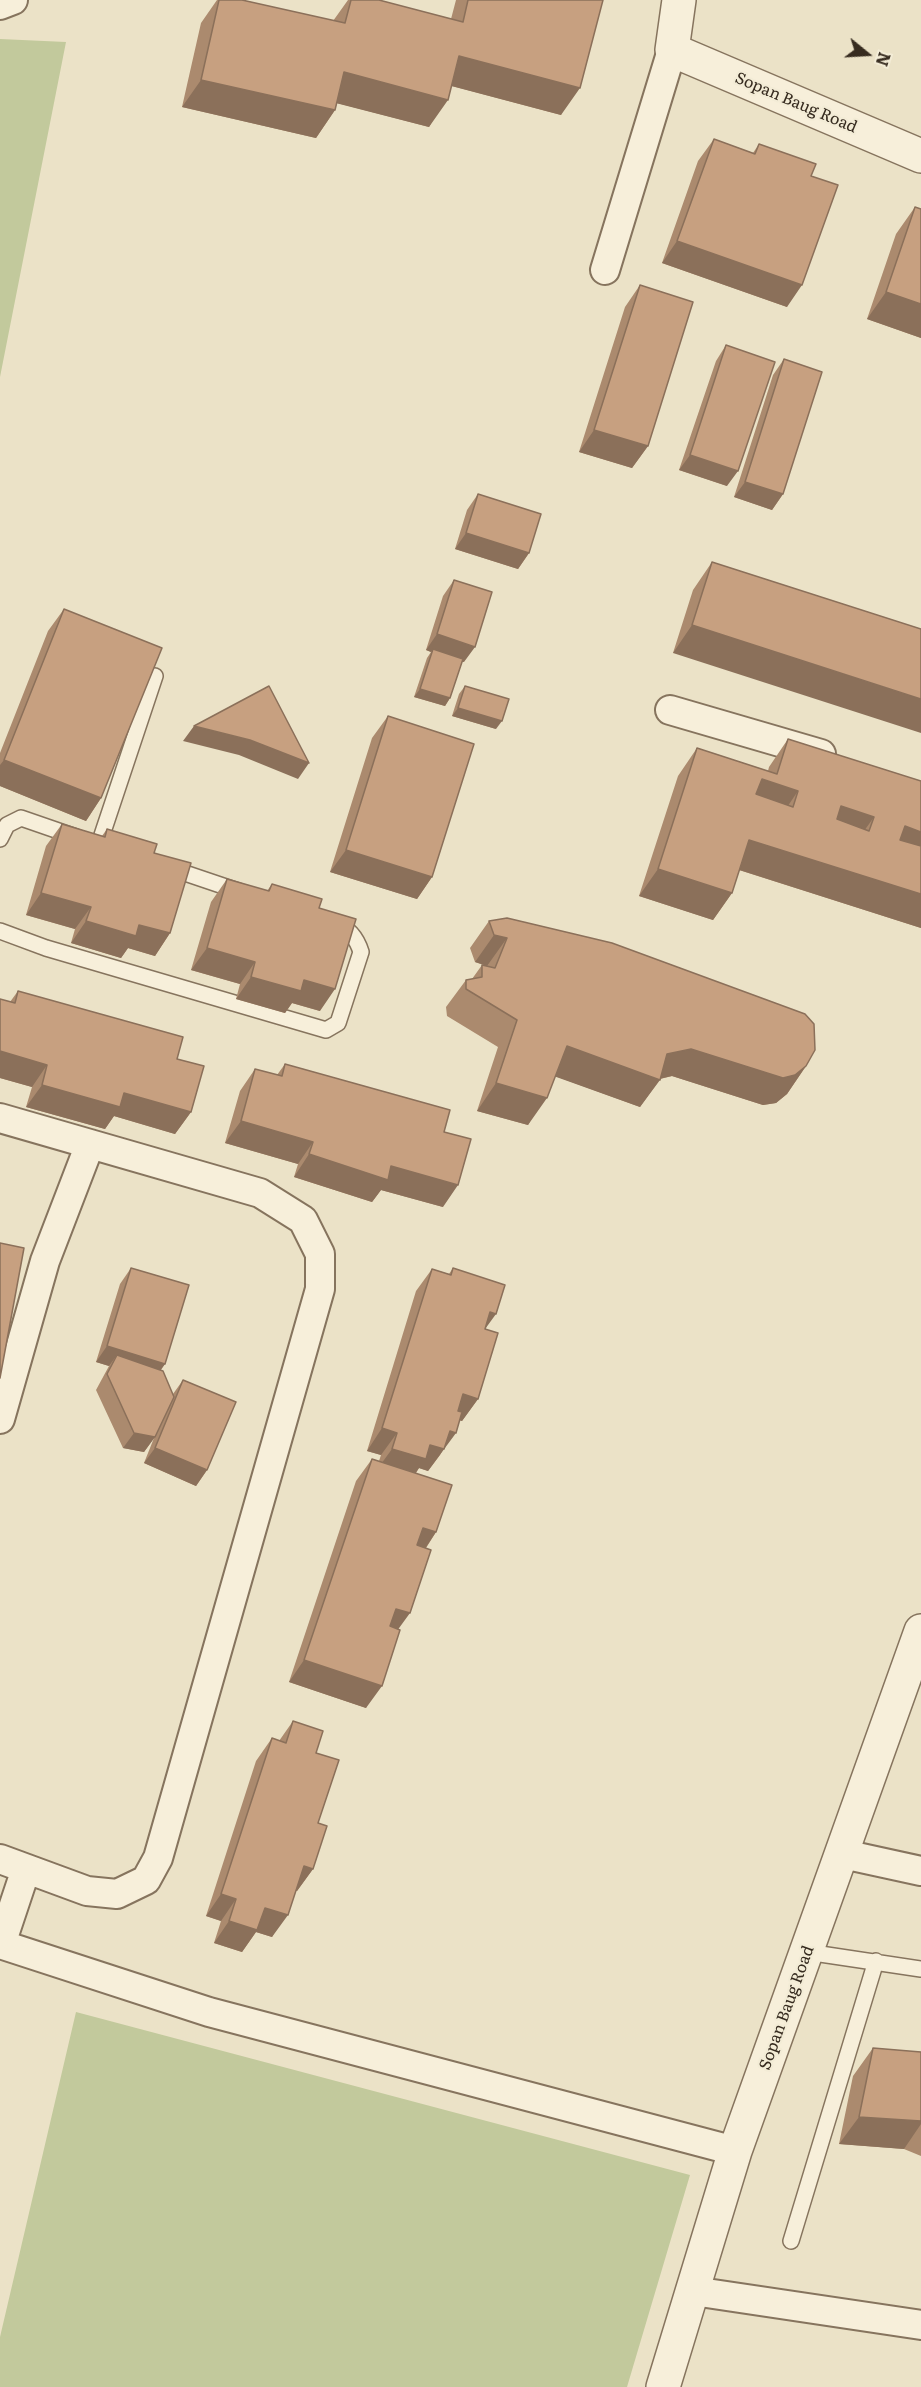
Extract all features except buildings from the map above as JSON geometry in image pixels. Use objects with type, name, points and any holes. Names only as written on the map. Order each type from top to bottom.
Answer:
[{"type":"street","points":[[0,5],[13,0]]},
{"type":"street","points":[[605,270],[672,50],[679,0]]},
{"type":"street","name":"Sopan Baug Road","points":[[672,50],[921,156]]},
{"type":"street","points":[[670,710],[841,760]]},
{"type":"street","points":[[0,1118],[260,1193],[303,1220],[320,1254],[320,1289],[158,1858],[146,1880],[117,1894],[87,1891],[0,1859]]},
{"type":"street","points":[[0,1419],[45,1261],[90,1144]]},
{"type":"street","name":"Sopan Baug Road","points":[[663,2387],[735,2151],[921,1631]]},
{"type":"street","points":[[843,1854],[921,1872]]},
{"type":"street","points":[[26,1869],[0,1944],[209,2012],[735,2151]]},
{"type":"street","points":[[693,2291],[921,2325]]},
{"type":"lane","points":[[0,839],[7,825],[21,818],[105,846],[155,676]]},
{"type":"lane","points":[[155,863],[255,897]]},
{"type":"lane","points":[[0,931],[46,948],[326,1030],[338,1023],[361,952],[358,942],[344,926],[322,919]]},
{"type":"lane","points":[[807,1952],[921,1969]]},
{"type":"lane","points":[[792,2241],[876,1961]]},
{"type":"green space","points":[[0,39],[66,42],[0,377]]},
{"type":"green space","points":[[76,2012],[690,2175],[627,2387],[0,2387],[0,2337]]}]
